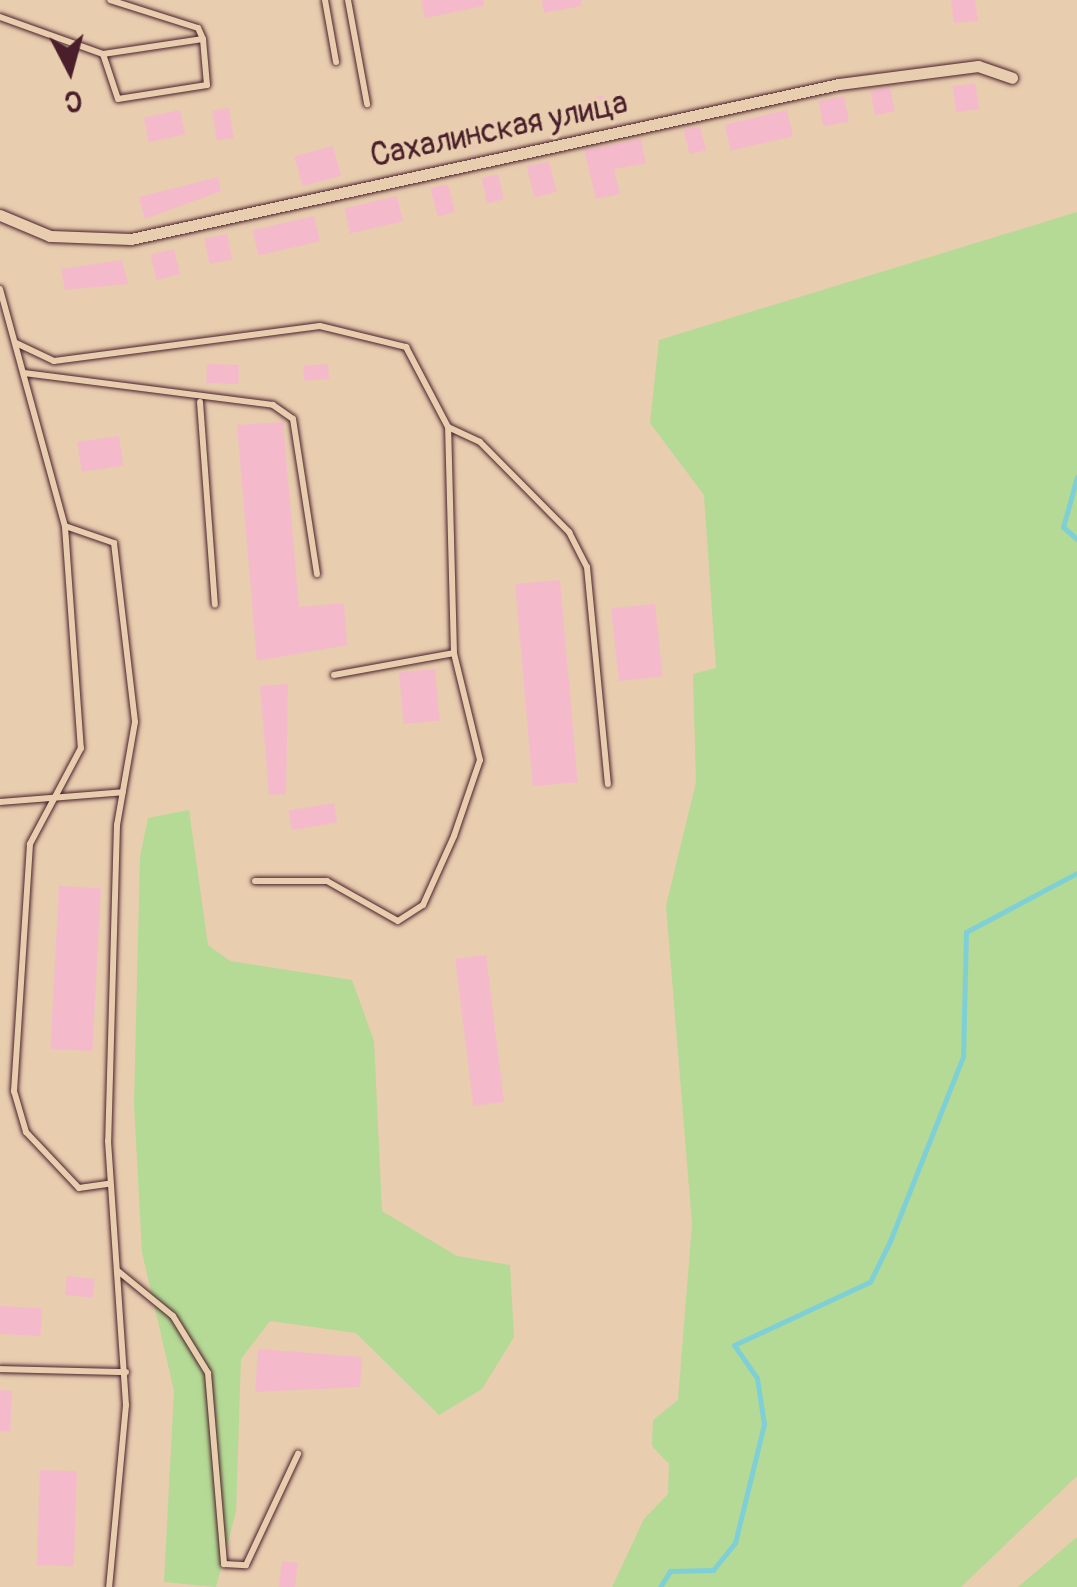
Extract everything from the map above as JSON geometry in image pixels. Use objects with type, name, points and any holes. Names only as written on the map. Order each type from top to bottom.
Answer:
[{"type":"street","name":"Сахалинская улица","points":[[0,216],[50,236],[131,239],[839,84],[978,66],[1012,78]]},
{"type":"lane","points":[[103,54],[118,100],[207,84],[203,39],[198,28],[110,0]]},
{"type":"lane","points":[[325,0],[336,62]]},
{"type":"lane","points":[[348,0],[367,104]]},
{"type":"lane","points":[[0,17],[103,54],[203,39]]},
{"type":"lane","points":[[0,289],[65,526],[82,748],[58,802],[30,844],[24,876],[14,1091],[26,1132],[79,1188],[110,1184]]},
{"type":"lane","points":[[15,342],[54,362],[320,326],[370,333],[406,348],[448,427],[454,653],[478,739],[477,780],[413,917],[382,916],[327,881],[255,880]]},
{"type":"lane","points":[[23,372],[200,402],[273,405],[293,419],[317,574]]},
{"type":"lane","points":[[200,402],[216,604]]},
{"type":"lane","points":[[448,427],[480,442],[569,532],[587,567],[608,784]]},
{"type":"lane","points":[[65,526],[114,542],[135,722],[122,792],[110,1184],[126,1372],[109,1587]]},
{"type":"lane","points":[[334,674],[454,653]]},
{"type":"lane","points":[[0,802],[58,802],[122,792]]},
{"type":"lane","points":[[118,1271],[173,1316],[208,1373],[224,1564],[246,1565],[298,1454]]},
{"type":"lane","points":[[0,1368],[126,1372]]},
{"type":"green space","points":[[1077,212],[1077,1476],[961,1587],[612,1587],[644,1519],[668,1494],[669,1464],[652,1446],[653,1420],[678,1400],[692,1224],[666,906],[696,782],[693,674],[716,668],[704,495],[650,423],[659,340]]},
{"type":"green space","points":[[189,810],[208,945],[230,961],[352,980],[374,1041],[382,1211],[457,1256],[510,1265],[514,1337],[482,1389],[439,1415],[356,1333],[270,1321],[241,1359],[236,1512],[216,1587],[164,1582],[174,1391],[142,1252],[134,1104],[140,856],[148,818]]},
{"type":"green space","points":[[1077,1537],[1077,1587],[1018,1587]]},
{"type":"building","points":[[421,0],[483,0],[484,6],[425,18]]},
{"type":"building","points":[[542,0],[581,0],[581,6],[544,13]]},
{"type":"building","points":[[951,0],[975,0],[978,21],[954,23]]},
{"type":"building","points":[[975,83],[979,109],[956,112],[952,87]]},
{"type":"building","points":[[890,87],[895,112],[875,115],[870,91]]},
{"type":"building","points":[[604,95],[609,116],[577,124],[572,102]]},
{"type":"building","points":[[844,96],[849,122],[823,126],[818,101]]},
{"type":"building","points":[[229,108],[234,138],[217,140],[212,111]]},
{"type":"building","points":[[180,110],[185,134],[149,142],[144,118]]},
{"type":"building","points":[[787,110],[793,136],[731,151],[725,124]]},
{"type":"building","points":[[495,119],[500,141],[466,149],[461,127]]},
{"type":"building","points":[[700,126],[706,150],[690,154],[684,130]]},
{"type":"building","points":[[641,139],[646,163],[614,169],[620,194],[596,199],[584,150]]},
{"type":"building","points":[[333,146],[341,176],[302,186],[294,156]]},
{"type":"building","points":[[549,161],[557,192],[534,198],[527,167]]},
{"type":"building","points":[[498,174],[504,199],[487,203],[481,178]]},
{"type":"building","points":[[218,177],[221,191],[145,219],[139,197]]},
{"type":"building","points":[[448,184],[455,212],[438,216],[431,188]]},
{"type":"building","points":[[397,196],[403,221],[350,233],[344,208]]},
{"type":"building","points":[[314,216],[320,241],[258,256],[253,230]]},
{"type":"building","points":[[227,234],[232,260],[209,264],[204,238]]},
{"type":"building","points":[[174,249],[180,274],[156,280],[151,254]]},
{"type":"building","points":[[122,260],[128,284],[65,290],[61,269]]},
{"type":"building","points":[[207,364],[239,365],[238,384],[206,383]]},
{"type":"building","points":[[328,364],[329,379],[304,381],[303,366]]},
{"type":"building","points":[[283,422],[299,607],[344,603],[347,645],[257,661],[237,425]]},
{"type":"building","points":[[119,436],[123,466],[82,472],[77,442]]},
{"type":"building","points":[[560,580],[578,782],[533,786],[515,584]]},
{"type":"building","points":[[655,604],[663,677],[619,681],[611,609]]},
{"type":"building","points":[[435,669],[440,721],[404,724],[399,672]]},
{"type":"building","points":[[288,684],[286,794],[269,795],[260,686]]},
{"type":"building","points":[[334,803],[337,823],[292,830],[289,810]]},
{"type":"building","points":[[59,886],[101,888],[92,1051],[50,1049]]},
{"type":"building","points":[[486,955],[504,1102],[473,1106],[455,959]]},
{"type":"building","points":[[67,1276],[95,1279],[93,1298],[65,1295]]},
{"type":"building","points":[[0,1306],[42,1308],[40,1336],[0,1334]]},
{"type":"building","points":[[258,1349],[362,1357],[360,1387],[255,1392]]},
{"type":"building","points":[[0,1390],[12,1391],[10,1432],[0,1431]]},
{"type":"building","points":[[40,1470],[77,1471],[74,1566],[37,1565]]},
{"type":"building","points":[[282,1561],[298,1563],[295,1587],[279,1587]]},
{"type":"waterway","points":[[1077,477],[1063,527],[1077,539]]},
{"type":"waterway","points":[[660,1587],[670,1571],[713,1570],[735,1543],[764,1424],[757,1378],[734,1345],[870,1282],[890,1241],[963,1057],[966,932],[1077,873]]}]
